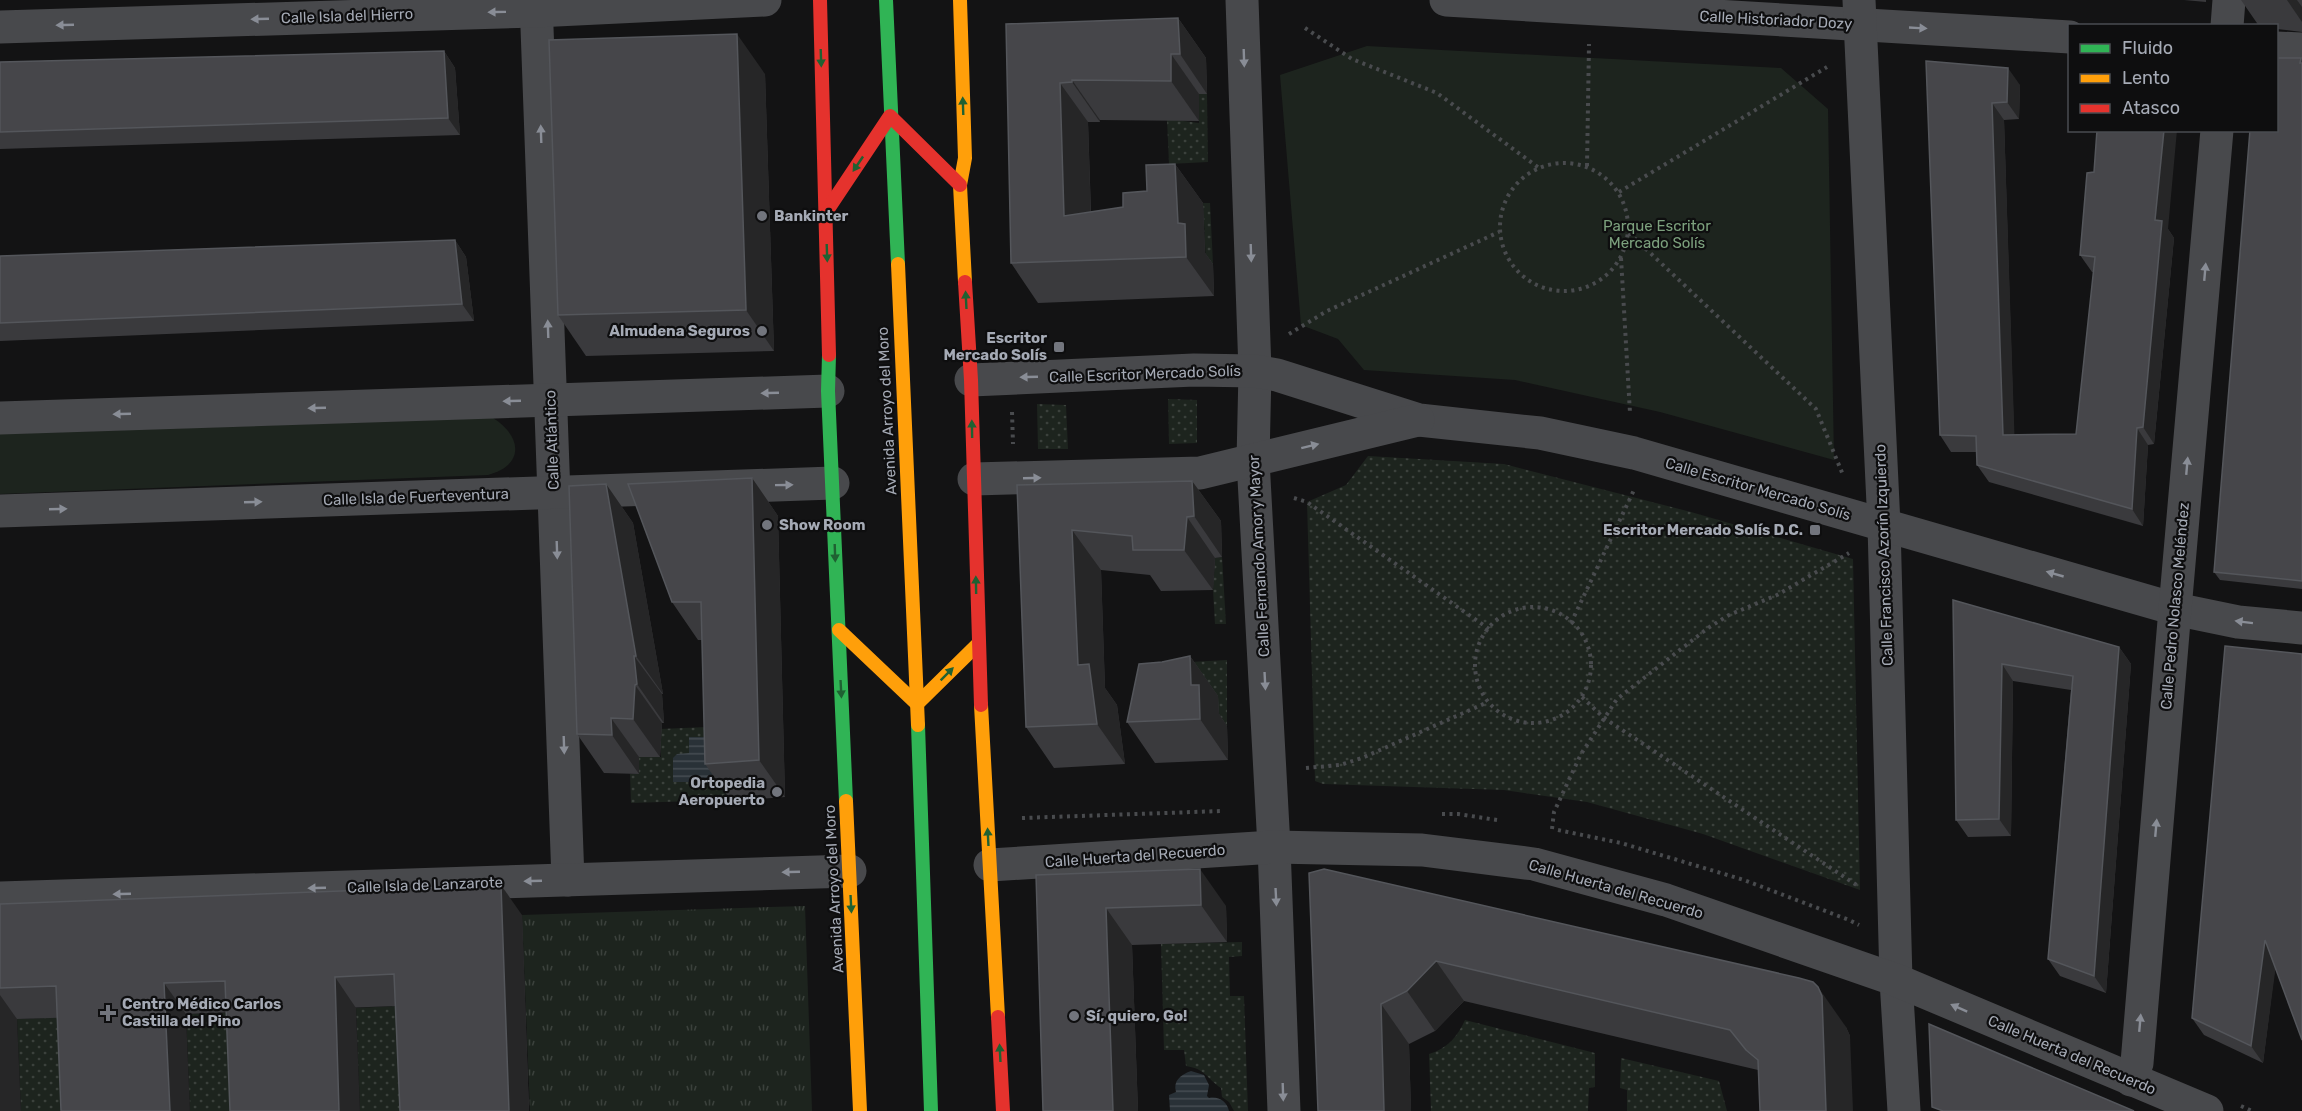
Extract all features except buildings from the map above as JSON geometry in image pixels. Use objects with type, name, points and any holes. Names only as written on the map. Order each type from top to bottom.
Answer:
[{"type":"street","name":"Calle Isla del Hierro","points":[[0,27],[536,5],[765,0]]},
{"type":"street","name":"Avenida Arroyo del Moro","points":[[820,0],[829,329],[828,391],[860,1111]]},
{"type":"street","name":"Avenida Arroyo del Moro","points":[[886,0],[917,704],[931,1111]]},
{"type":"street","points":[[960,0],[965,158],[960,185],[971,380],[978,644],[1003,1111]]},
{"type":"street","name":"Calle Fernando Amor y Mayor","points":[[1242,0],[1255,371],[1253,460],[1274,847],[1284,1111]]},
{"type":"street","name":"Calle Historiador Dozy","points":[[1446,0],[1859,12],[2068,37]]},
{"type":"street","points":[[2227,24],[2229,0]]},
{"type":"street","name":"Calle Atlántico","points":[[536,5],[568,880]]},
{"type":"street","name":"Calle Francisco Azorín Izquierdo","points":[[1859,12],[1884,525],[1896,980],[1904,1111]]},
{"type":"street","points":[[2278,48],[2302,49]]},
{"type":"street","points":[[826,212],[890,116],[960,185]]},
{"type":"street","name":"Calle Pedro Nolasco Meléndez","points":[[2131,1080],[2137,1063],[2217,132]]},
{"type":"street","name":"Calle Escritor Mercado Solís","points":[[971,380],[1194,370],[1255,371],[1277,375],[1414,418],[1540,433],[1634,453],[2175,609],[2238,622],[2302,628]]},
{"type":"street","points":[[0,418],[828,391]]},
{"type":"street","name":"Calle Escritor Mercado Solís","points":[[974,479],[1200,473],[1414,418]]},
{"type":"street","name":"Calle Isla de Fuerteventura","points":[[0,511],[833,483]]},
{"type":"street","points":[[838,630],[917,704],[978,644]]},
{"type":"street","name":"Calle Huerta del Recuerdo","points":[[990,865],[1274,847],[1422,850],[1534,864],[1666,900],[1896,980],[2207,1111]]},
{"type":"street","name":"Calle Isla de Lanzarote","points":[[0,898],[850,871]]},
{"type":"path","points":[[1305,28],[1352,59],[1437,93],[1539,168]]},
{"type":"path","points":[[1587,166],[1589,42]]},
{"type":"path","points":[[1619,192],[1829,66]]},
{"type":"path","points":[[1566,162],[1587,166],[1605,177],[1619,192],[1628,212],[1629,233],[1621,257],[1612,271],[1595,284],[1575,291],[1554,291],[1534,284],[1516,271],[1505,253],[1499,232],[1501,210],[1510,190],[1525,175],[1544,165],[1566,162]]},
{"type":"path","points":[[1287,335],[1327,311],[1499,232]]},
{"type":"path","points":[[1629,233],[1816,409],[1843,475]]},
{"type":"path","points":[[1621,257],[1630,413]]},
{"type":"path","points":[[1571,623],[1635,488]]},
{"type":"path","points":[[1294,498],[1307,502],[1489,629]]},
{"type":"path","points":[[1552,829],[1554,812],[1581,754],[1617,699],[1708,628],[1729,615],[1777,595],[1851,552]]},
{"type":"path","points":[[1529,608],[1546,609],[1562,615],[1576,625],[1586,640],[1591,656],[1591,673],[1577,704],[1564,715],[1547,722],[1530,723],[1515,720],[1500,713],[1488,702],[1479,686],[1475,668],[1477,649],[1489,629],[1497,620],[1512,611],[1529,608]]},
{"type":"path","points":[[1582,696],[1604,718],[1859,887]]},
{"type":"path","points":[[1306,768],[1340,765],[1362,758],[1488,702]]},
{"type":"green space","name":"Parque Escritor Mercado Solís","points":[[1367,46],[1781,68],[1828,109],[1834,460],[1660,412],[1515,380],[1364,370],[1338,339],[1301,325],[1280,75]]},
{"type":"green space","points":[[1199,94],[1207,94],[1208,162],[1169,164],[1167,119],[1199,123]]},
{"type":"green space","points":[[1203,203],[1210,203],[1213,264],[1206,263]]},
{"type":"green space","points":[[1168,399],[1197,400],[1197,443],[1169,444]]},
{"type":"green space","points":[[1037,404],[1066,405],[1068,449],[1038,449]]},
{"type":"green space","points":[[493,418],[510,433],[515,450],[508,464],[488,475],[0,494],[0,434]]},
{"type":"green space","points":[[1368,456],[1504,464],[1691,512],[1853,559],[1860,890],[1703,834],[1587,802],[1504,790],[1323,784],[1315,781],[1307,502],[1346,485]]},
{"type":"green space","points":[[1222,557],[1226,624],[1215,624],[1213,590],[1215,558]]},
{"type":"green space","points":[[1227,660],[1227,726],[1190,703],[1190,662]]},
{"type":"green space","points":[[730,726],[725,781],[726,800],[631,803],[630,774],[639,774],[639,757],[661,757],[660,729]]},
{"type":"green space","points":[[805,906],[812,1111],[530,1111],[522,915]]},
{"type":"green space","points":[[1242,942],[1242,956],[1229,957],[1230,996],[1244,996],[1248,1111],[1234,1111],[1229,1102],[1222,1097],[1221,1088],[1202,1072],[1186,1066],[1184,1050],[1164,1050],[1161,944]]},
{"type":"green space","points":[[416,1005],[420,1111],[360,1111],[356,1008]]},
{"type":"green space","points":[[247,1012],[251,1111],[190,1111],[186,1014]]},
{"type":"green space","points":[[77,1017],[81,1111],[21,1111],[17,1019]]},
{"type":"green space","points":[[1465,1020],[1595,1053],[1595,1087],[1589,1088],[1588,1111],[1431,1111],[1429,1054],[1441,1049],[1451,1041]]},
{"type":"green space","points":[[1621,1058],[1719,1081],[1727,1111],[1627,1111],[1627,1090],[1620,1088]]},
{"type":"shaded area","points":[[689,737],[713,737],[714,782],[673,782],[673,758],[677,754],[689,753]]},
{"type":"shaded area","points":[[1191,1071],[1204,1075],[1209,1085],[1207,1096],[1222,1100],[1229,1111],[1170,1111],[1169,1095],[1176,1092],[1178,1079]]},
{"type":"traffic: fast","points":[[886,0],[898,264]]},
{"type":"traffic: fast","points":[[829,355],[828,391],[846,801]]},
{"type":"traffic: fast","points":[[918,725],[931,1111]]},
{"type":"traffic: slow","points":[[960,0],[965,158],[960,185],[965,282]]},
{"type":"traffic: slow","points":[[898,264],[918,725]]},
{"type":"traffic: slow","points":[[839,630],[917,704],[978,644]]},
{"type":"traffic: slow","points":[[981,705],[998,1017]]},
{"type":"traffic: slow","points":[[846,801],[860,1111]]},
{"type":"traffic: jam","points":[[820,0],[829,355]]},
{"type":"traffic: jam","points":[[826,212],[890,116],[960,185]]},
{"type":"traffic: jam","points":[[965,282],[971,380],[981,705]]},
{"type":"traffic: jam","points":[[998,1017],[1003,1111]]},
{"type":"place","name":"Bankinter","points":[[762,216]]},
{"type":"place","name":"Almudena Seguros","points":[[762,331]]},
{"type":"place","name":"Escritor Mercado Solís","points":[[1059,347]]},
{"type":"place","name":"Show Room","points":[[767,525]]},
{"type":"place","name":"Escritor Mercado Solís D.C.","points":[[1815,530]]},
{"type":"place","name":"Ortopedia Aeropuerto","points":[[777,792]]},
{"type":"place","name":"Centro Médico Carlos Castilla del Pino","points":[[108,1013]]},
{"type":"place","name":"Sí, quiero, Go!","points":[[1074,1016]]}]
